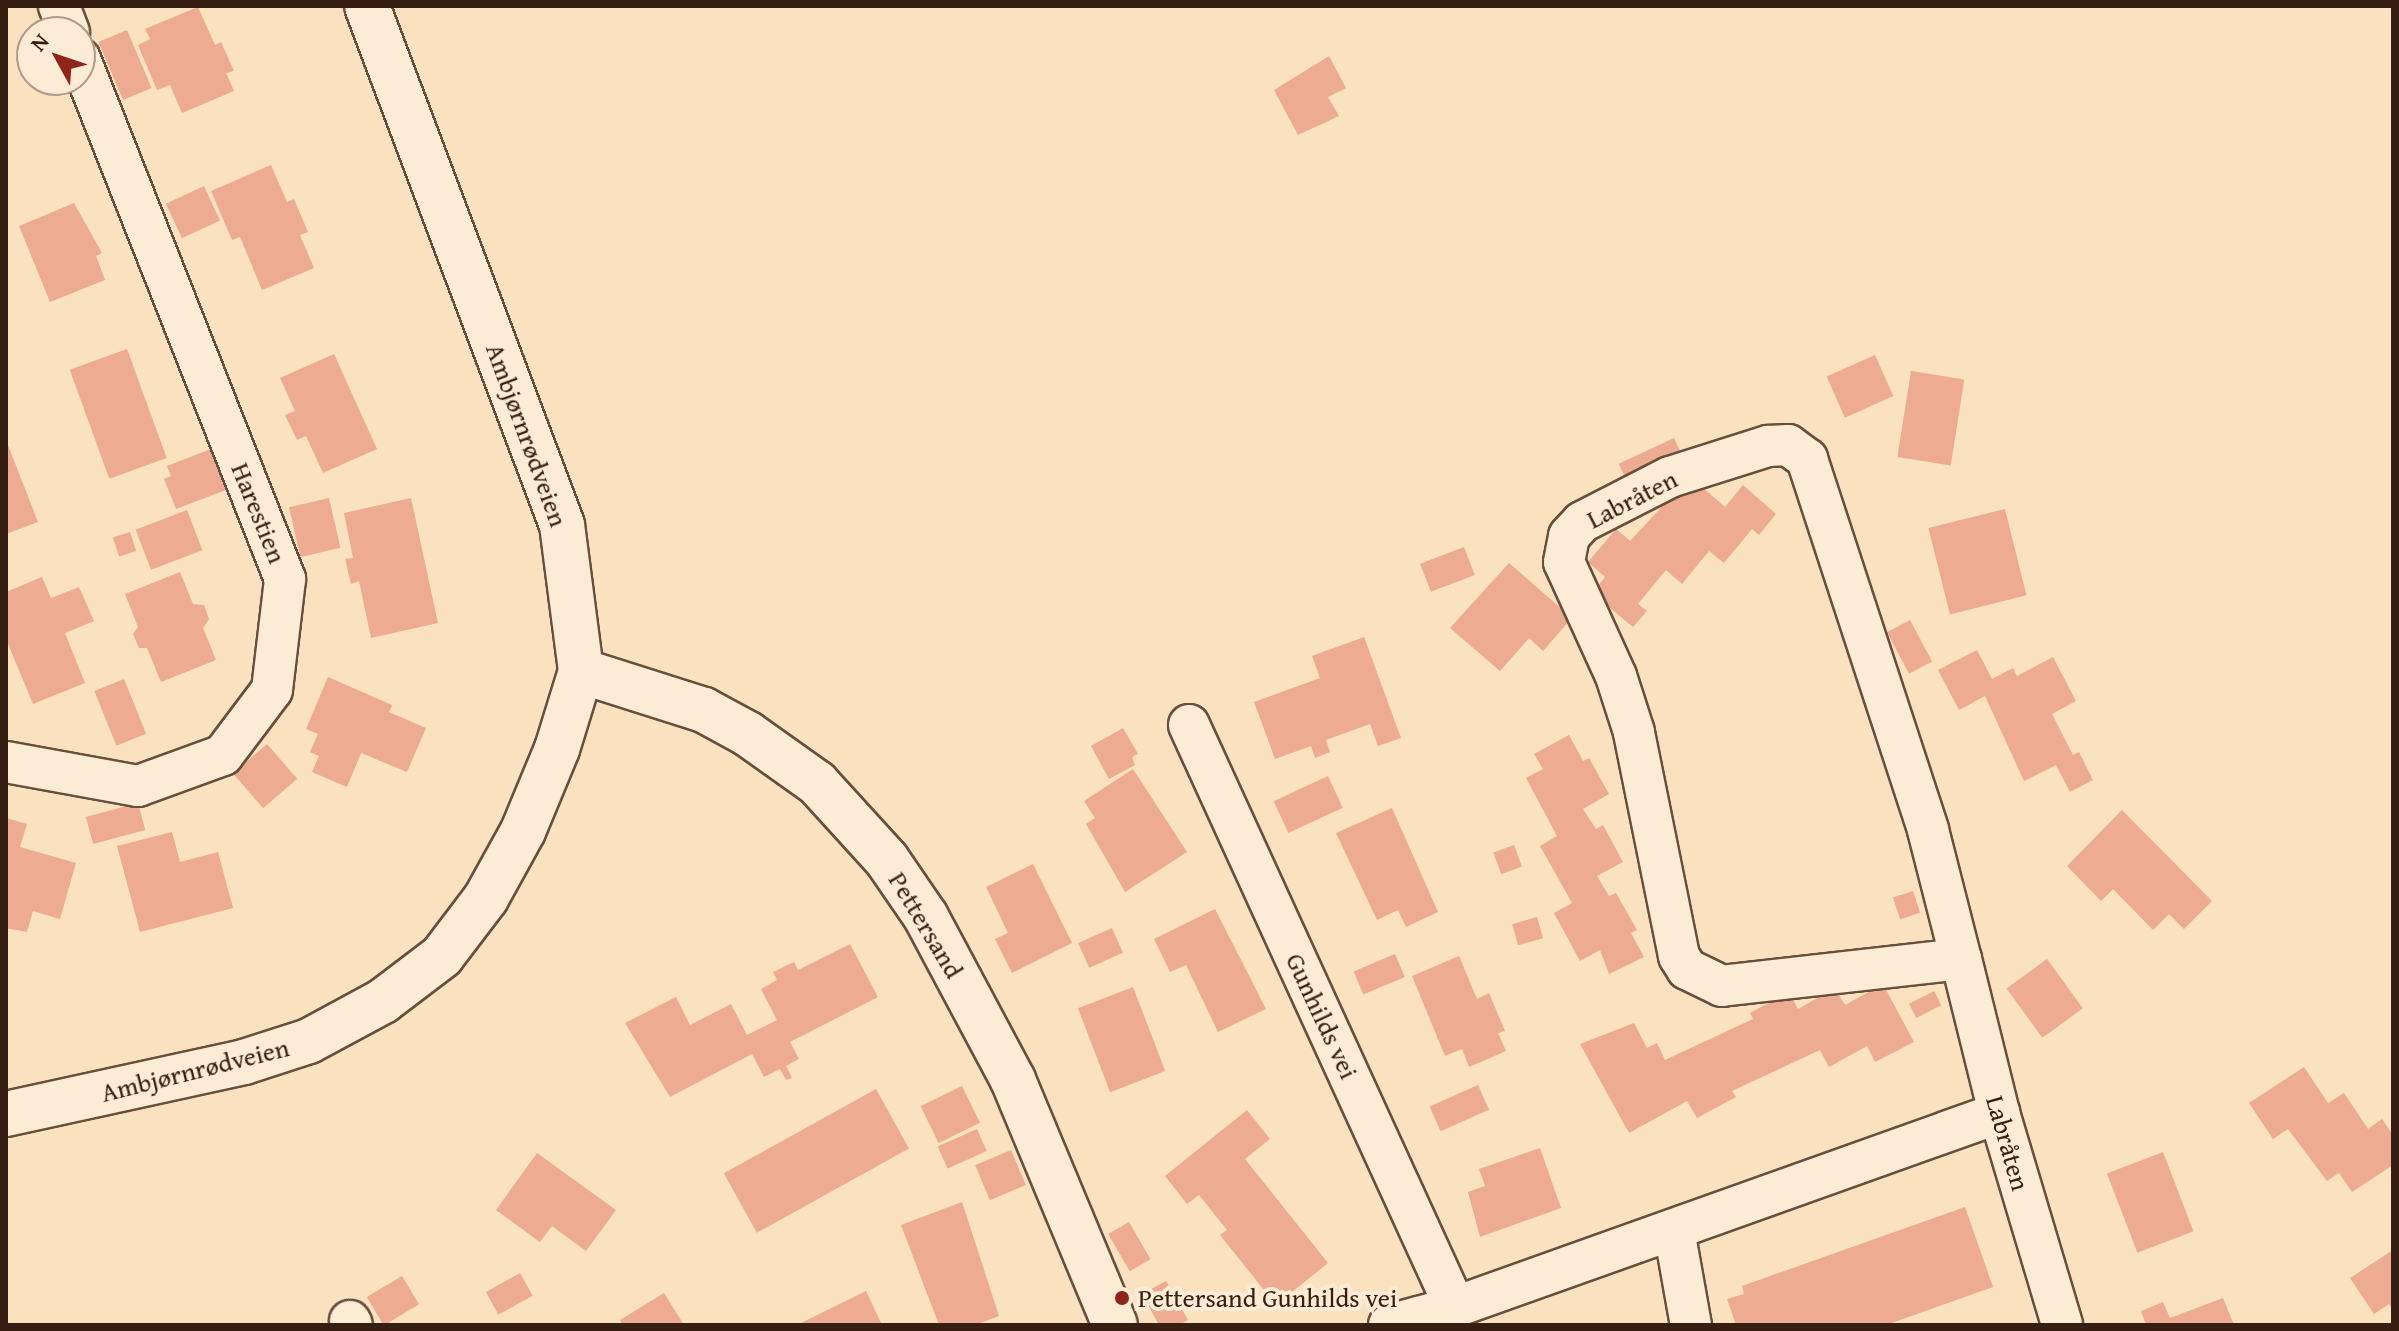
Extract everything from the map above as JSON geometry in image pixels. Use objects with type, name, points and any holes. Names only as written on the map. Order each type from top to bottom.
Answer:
[{"type":"street","name":"Ambjørnrødveien","points":[[6,1114],[244,1062],[309,1041],[383,1001],[442,956],[486,898],[523,831],[581,671],[562,525],[367,6]]},
{"type":"street","name":"Harestien","points":[[6,762],[138,786],[223,755],[272,690],[285,579],[95,96]]},
{"type":"street","name":"Labråten","points":[[1961,959],[1722,986],[1687,969],[1679,956],[1634,732],[1616,676],[1564,562],[1569,536],[1582,522],[1670,477],[1768,446],[1788,445],[1807,459],[1928,830],[1961,959],[1999,1113],[2062,1325]]},
{"type":"street","name":"Pettersand","points":[[581,671],[704,710],[748,734],[817,783],[887,860],[926,917],[1013,1080],[1115,1325]]},
{"type":"street","name":"Gunhilds vei","points":[[1189,725],[1455,1307]]},
{"type":"street","points":[[1389,1325],[1455,1307],[1999,1113]]},
{"type":"street","points":[[1674,1230],[1691,1325]]},
{"type":"building","points":[[198,7],[215,45],[221,42],[234,71],[226,73],[234,91],[182,113],[170,85],[157,90],[138,45],[150,39],[145,29]]},
{"type":"building","points":[[127,30],[152,88],[123,100],[98,42]]},
{"type":"building","points":[[1329,56],[1346,88],[1328,97],[1339,116],[1298,135],[1274,90]]},
{"type":"building","points":[[271,165],[287,202],[294,199],[308,232],[300,235],[314,268],[262,290],[240,237],[232,240],[211,191]]},
{"type":"building","points":[[204,186],[220,220],[182,238],[166,204]]},
{"type":"building","points":[[74,203],[102,253],[96,256],[105,280],[50,302],[19,226]]},
{"type":"building","points":[[127,349],[167,458],[109,479],[70,370]]},
{"type":"building","points":[[334,354],[377,449],[323,473],[306,436],[297,440],[285,415],[295,411],[280,378]]},
{"type":"building","points":[[1875,355],[1893,396],[1845,418],[1827,377]]},
{"type":"building","points":[[1911,371],[1964,379],[1951,465],[1897,457]]},
{"type":"building","points":[[1674,438],[1680,451],[1625,476],[1619,464]]},
{"type":"building","points":[[6,440],[38,522],[6,534]]},
{"type":"building","points":[[211,449],[226,490],[176,509],[164,479],[171,476],[167,466]]},
{"type":"building","points":[[1685,482],[1698,492],[1702,487],[1725,507],[1743,485],[1776,514],[1759,535],[1752,529],[1724,563],[1709,551],[1682,584],[1666,570],[1638,604],[1647,611],[1633,627],[1592,593],[1605,577],[1588,562],[1616,529],[1630,541]]},
{"type":"building","points":[[329,498],[340,548],[301,557],[289,507]]},
{"type":"building","points":[[411,498],[438,623],[371,638],[359,581],[351,584],[345,559],[353,558],[344,513]]},
{"type":"building","points":[[2005,509],[2027,595],[1950,614],[1928,528]]},
{"type":"building","points":[[187,510],[202,550],[151,570],[136,530]]},
{"type":"building","points":[[130,532],[136,551],[119,557],[113,538]]},
{"type":"building","points":[[1464,547],[1475,575],[1431,592],[1420,564]]},
{"type":"building","points":[[1509,563],[1572,618],[1543,651],[1529,638],[1500,671],[1450,628]]},
{"type":"building","points":[[180,572],[193,604],[204,605],[209,619],[203,628],[216,660],[161,682],[147,648],[139,648],[133,634],[138,627],[125,594]]},
{"type":"building","points":[[42,577],[51,598],[79,587],[94,621],[65,633],[85,683],[33,704],[6,639],[6,592]]},
{"type":"building","points":[[1910,620],[1932,661],[1909,674],[1887,632]]},
{"type":"building","points":[[1364,637],[1401,738],[1378,746],[1370,724],[1326,740],[1330,752],[1315,758],[1311,746],[1275,759],[1254,702],[1320,678],[1312,656]]},
{"type":"building","points":[[1977,650],[1992,679],[2013,668],[2017,676],[2053,657],[2076,701],[2052,714],[2073,755],[2079,752],[2093,780],[2070,792],[2056,765],[2024,781],[1985,696],[1959,710],[1938,670]]},
{"type":"building","points":[[328,677],[392,705],[389,712],[426,728],[407,772],[361,753],[347,787],[312,772],[319,756],[310,752],[318,734],[306,729]]},
{"type":"building","points":[[124,679],[146,734],[116,746],[94,691]]},
{"type":"building","points":[[1123,728],[1138,754],[1132,757],[1135,765],[1109,779],[1091,746]]},
{"type":"building","points":[[1569,735],[1583,761],[1589,758],[1609,794],[1583,809],[1596,829],[1603,825],[1623,862],[1597,876],[1609,896],[1616,893],[1637,930],[1631,933],[1644,957],[1609,974],[1600,950],[1580,961],[1554,913],[1572,903],[1540,846],[1557,836],[1526,778],[1543,769],[1534,754]]},
{"type":"building","points":[[267,744],[297,779],[263,808],[233,774]]},
{"type":"building","points":[[1133,769],[1187,852],[1125,892],[1086,824],[1095,818],[1084,801]]},
{"type":"building","points":[[1328,776],[1343,808],[1288,833],[1274,801]]},
{"type":"building","points":[[138,803],[145,830],[93,844],[86,817]]},
{"type":"building","points":[[1392,808],[1438,912],[1406,927],[1398,910],[1377,920],[1336,833]]},
{"type":"building","points":[[2122,810],[2212,901],[2184,929],[2169,914],[2153,930],[2113,889],[2101,901],[2067,866]]},
{"type":"building","points":[[6,818],[27,824],[20,847],[76,863],[60,919],[33,911],[27,932],[6,928]]},
{"type":"building","points":[[172,832],[180,862],[218,852],[233,908],[140,932],[117,846]]},
{"type":"building","points":[[1514,845],[1522,867],[1501,874],[1493,853]]},
{"type":"building","points":[[1033,864],[1072,943],[1012,973],[995,939],[1008,933],[986,887]]},
{"type":"building","points":[[1913,891],[1920,913],[1900,919],[1893,897]]},
{"type":"building","points":[[1215,909],[1266,1009],[1218,1032],[1186,965],[1170,972],[1154,939]]},
{"type":"building","points":[[1537,917],[1543,938],[1518,945],[1512,924]]},
{"type":"building","points":[[1112,928],[1123,953],[1089,968],[1078,943]]},
{"type":"building","points":[[850,944],[878,997],[790,1042],[799,1059],[786,1066],[792,1078],[786,1080],[780,1069],[764,1077],[752,1054],[670,1097],[625,1023],[676,997],[690,1025],[731,1004],[747,1035],[777,1020],[761,989],[777,980],[773,972],[794,962],[798,970]]},
{"type":"building","points":[[1395,954],[1405,977],[1363,995],[1354,972]]},
{"type":"building","points":[[1459,956],[1477,999],[1489,993],[1505,1031],[1498,1033],[1506,1051],[1469,1067],[1462,1049],[1445,1056],[1412,976]]},
{"type":"building","points":[[2047,959],[2083,1008],[2042,1038],[2007,988]]},
{"type":"building","points":[[1883,984],[1914,1042],[1875,1062],[1867,1046],[1829,1067],[1820,1050],[1732,1091],[1736,1097],[1697,1118],[1687,1101],[1629,1133],[1580,1044],[1634,1023],[1647,1048],[1657,1043],[1665,1060],[1753,1019],[1750,1013],[1789,992],[1798,1009],[1835,988],[1845,1005]]},
{"type":"building","points":[[1133,987],[1165,1071],[1110,1092],[1078,1008]]},
{"type":"building","points":[[1934,991],[1941,1005],[1916,1018],[1909,1004]]},
{"type":"building","points":[[2304,1067],[2328,1103],[2344,1093],[2368,1129],[2382,1119],[2393,1135],[2393,1165],[2352,1192],[2339,1173],[2327,1181],[2288,1129],[2273,1139],[2249,1103]]},
{"type":"building","points":[[1478,1085],[1489,1110],[1441,1131],[1430,1107]]},
{"type":"building","points":[[962,1086],[980,1123],[939,1143],[921,1106]]},
{"type":"building","points":[[876,1089],[909,1148],[757,1233],[724,1173]]},
{"type":"building","points":[[1247,1110],[1270,1139],[1245,1159],[1328,1263],[1276,1305],[1220,1235],[1227,1230],[1199,1195],[1187,1204],[1165,1176]]},
{"type":"building","points":[[977,1129],[987,1151],[947,1168],[938,1146]]},
{"type":"building","points":[[1540,1148],[1561,1208],[1480,1237],[1468,1192],[1485,1186],[1479,1169]]},
{"type":"building","points":[[1011,1150],[1026,1185],[990,1200],[975,1165]]},
{"type":"building","points":[[2163,1152],[2193,1231],[2137,1253],[2107,1174]]},
{"type":"building","points":[[537,1153],[616,1210],[586,1251],[552,1226],[540,1242],[496,1210]]},
{"type":"building","points":[[962,1202],[999,1316],[975,1325],[939,1325],[901,1225]]},
{"type":"building","points":[[1965,1207],[1993,1287],[1886,1325],[1736,1325],[1727,1299],[1744,1294],[1742,1286]]},
{"type":"building","points":[[1129,1222],[1150,1259],[1130,1271],[1108,1234]]},
{"type":"building","points":[[2393,1250],[2393,1310],[2389,1304],[2374,1314],[2350,1278]]},
{"type":"building","points":[[520,1273],[533,1296],[498,1315],[486,1292]]},
{"type":"building","points":[[402,1276],[419,1304],[384,1325],[367,1297]]},
{"type":"building","points":[[1166,1281],[1188,1320],[1179,1325],[1159,1325],[1142,1294]]},
{"type":"building","points":[[866,1291],[882,1325],[797,1325]]},
{"type":"building","points":[[664,1293],[684,1325],[623,1325],[620,1320]]},
{"type":"building","points":[[2223,1298],[2234,1325],[2146,1325],[2141,1311],[2163,1302],[2170,1318]]},
{"type":"place","name":"Pettersand Gunhilds vei","points":[[1122,1298]]}]
